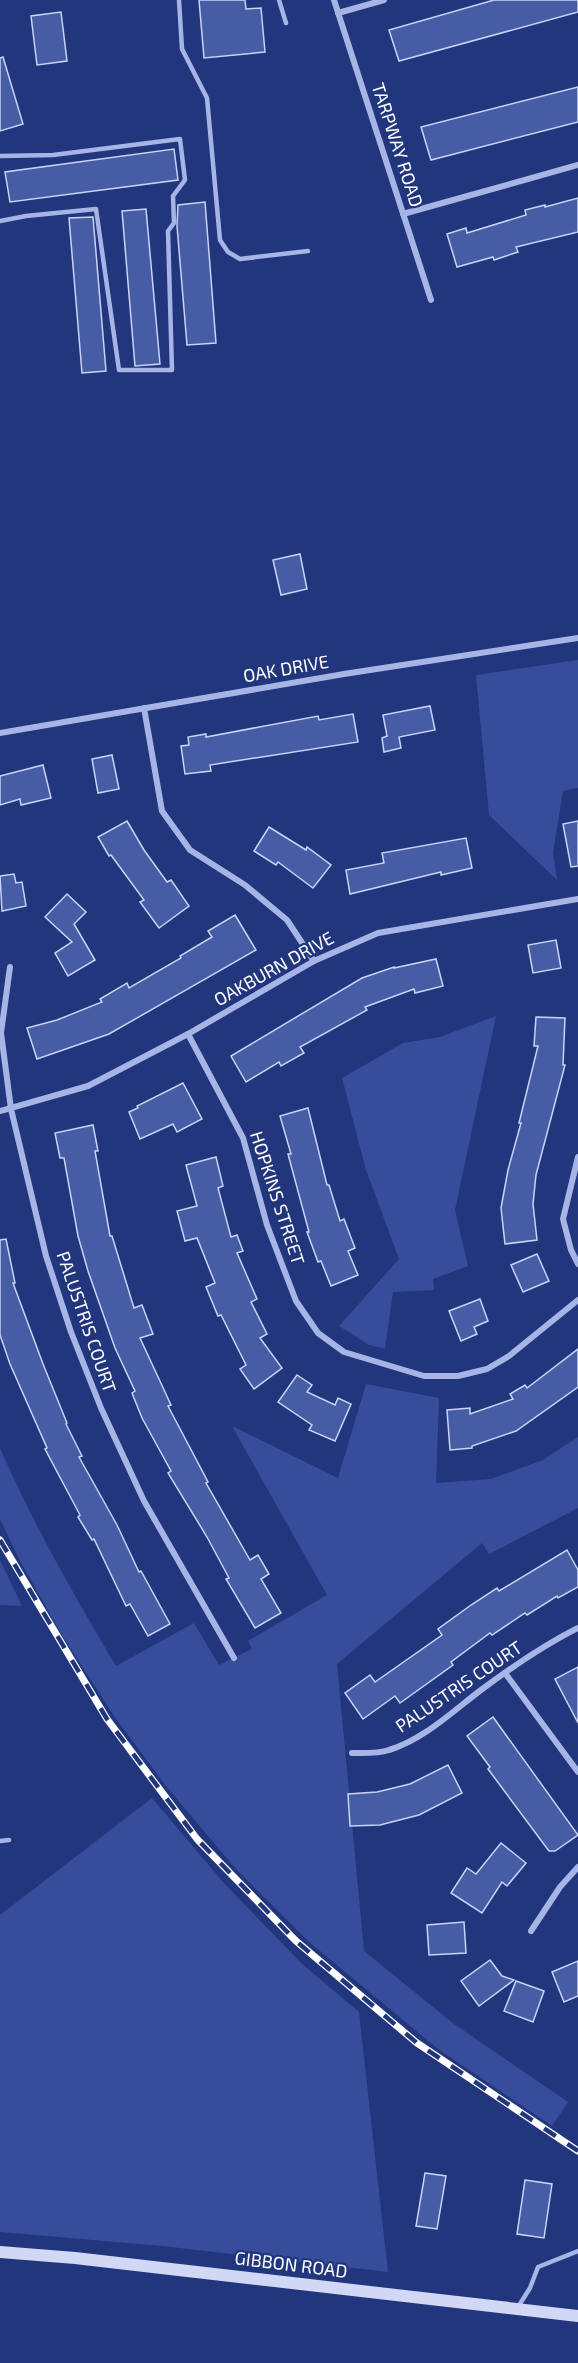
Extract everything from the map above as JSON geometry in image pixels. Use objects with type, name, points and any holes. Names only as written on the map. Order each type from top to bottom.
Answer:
[{"type":"main road","name":"GIBBON ROAD","points":[[0,2252],[75,2258],[578,2316]]},
{"type":"street","name":"TARPWAY ROAD","points":[[334,0],[431,300]]},
{"type":"street","points":[[338,13],[384,0]]},
{"type":"street","points":[[403,214],[578,165]]},
{"type":"street","name":"OAK DRIVE","points":[[0,733],[578,638]]},
{"type":"street","points":[[144,708],[162,812],[190,850],[244,885],[286,920],[314,961]]},
{"type":"street","name":"OAKBURN DRIVE","points":[[0,1111],[88,1086],[188,1034],[314,961],[378,933],[578,901]]},
{"type":"street","name":"PALUSTRIS COURT","points":[[10,967],[1,1033],[11,1109],[46,1256],[71,1332],[101,1408],[144,1502],[234,1658]]},
{"type":"street","name":"HOPKINS STREET","points":[[188,1034],[243,1138],[267,1225],[296,1301],[318,1333],[344,1352],[424,1377],[458,1376],[487,1369],[509,1356],[578,1299]]},
{"type":"street","points":[[578,1157],[563,1219],[571,1250],[578,1264]]},
{"type":"street","name":"PALUSTRIS COURT","points":[[352,1753],[388,1750],[408,1742],[433,1727],[550,1642],[578,1628]]},
{"type":"street","points":[[505,1673],[578,1772]]},
{"type":"street","points":[[531,1930],[560,1887],[578,1867]]},
{"type":"lane","points":[[179,0],[182,49],[207,98],[220,240],[228,252],[240,259],[308,251]]},
{"type":"lane","points":[[279,0],[286,23]]},
{"type":"lane","points":[[0,156],[53,154],[180,139],[185,180],[173,196],[174,223],[168,231],[172,370],[119,370],[96,208],[0,221]]},
{"type":"lane","points":[[0,1841],[9,1840]]},
{"type":"lane","points":[[517,2309],[530,2288],[538,2267],[578,2251]]},
{"type":"shaded area","points":[[578,660],[578,788],[563,791],[553,853],[557,880],[489,815],[476,675]]},
{"type":"shaded area","points":[[496,1016],[455,1210],[468,1266],[433,1279],[434,1290],[393,1292],[385,1349],[369,1345],[339,1326],[399,1259],[366,1170],[342,1078],[403,1043],[440,1037]]},
{"type":"shaded area","points":[[366,1384],[439,1398],[436,1483],[491,1479],[543,1460],[578,1437],[578,1508],[489,1554],[482,1543],[337,1664],[364,1951],[454,2024],[568,2102],[552,2126],[438,2049],[308,1941],[235,1868],[166,1786],[114,1716],[63,1637],[19,1559],[0,1519],[0,1448],[40,1532],[116,1666],[194,1623],[219,1665],[252,1649],[248,1641],[327,1595],[232,1426],[338,1478]]},
{"type":"shaded area","points":[[0,1560],[22,1606],[0,1605]]},
{"type":"shaded area","points":[[152,1798],[223,1882],[301,1963],[359,2012],[388,2272],[162,2246],[0,2232],[0,1915]]},
{"type":"building","points":[[199,0],[245,0],[246,9],[261,8],[265,52],[204,58]]},
{"type":"building","points":[[494,0],[578,0],[578,12],[399,61],[389,30]]},
{"type":"building","points":[[61,12],[67,61],[37,65],[31,16]]},
{"type":"building","points":[[3,57],[23,124],[0,131],[0,58]]},
{"type":"building","points":[[578,87],[578,122],[431,160],[421,127]]},
{"type":"building","points":[[174,149],[178,180],[10,202],[5,172]]},
{"type":"building","points":[[578,198],[578,232],[516,247],[518,252],[494,260],[493,257],[457,267],[447,234],[466,228],[467,233],[526,215],[525,210]]},
{"type":"building","points":[[205,202],[216,343],[187,345],[177,226],[178,205]]},
{"type":"building","points":[[146,209],[160,364],[135,366],[122,211]]},
{"type":"building","points":[[93,217],[106,371],[82,373],[69,218]]},
{"type":"building","points":[[300,554],[307,589],[281,595],[273,560]]},
{"type":"building","points":[[430,706],[435,730],[399,737],[401,748],[384,752],[382,738],[387,736],[383,715]]},
{"type":"building","points":[[353,714],[358,742],[210,765],[211,771],[185,774],[181,746],[189,745],[188,737],[206,734],[206,737],[318,716],[319,720]]},
{"type":"building","points":[[112,755],[119,789],[98,793],[92,759]]},
{"type":"building","points":[[43,765],[51,798],[21,805],[20,799],[0,805],[0,776]]},
{"type":"building","points":[[127,821],[167,882],[171,880],[189,906],[159,928],[140,902],[144,900],[111,855],[109,856],[98,837]]},
{"type":"building","points":[[578,821],[578,866],[571,867],[563,824]]},
{"type":"building","points":[[269,827],[306,850],[307,847],[331,865],[313,888],[278,862],[276,865],[254,851]]},
{"type":"building","points":[[466,838],[472,868],[441,875],[441,872],[350,894],[346,870],[384,863],[382,853]]},
{"type":"building","points":[[14,874],[16,883],[22,882],[26,906],[2,911],[0,876]]},
{"type":"building","points":[[67,894],[86,912],[74,924],[95,960],[68,976],[55,953],[72,942],[45,917]]},
{"type":"building","points":[[235,915],[256,950],[109,1034],[37,1059],[27,1028],[57,1020],[102,1002],[100,999],[127,983],[129,988],[212,937],[208,931]]},
{"type":"building","points":[[556,940],[561,968],[533,973],[528,945]]},
{"type":"building","points":[[436,959],[443,986],[415,993],[414,989],[365,1007],[367,1010],[300,1047],[304,1053],[281,1066],[279,1062],[246,1082],[231,1056],[362,978],[394,967]]},
{"type":"building","points":[[536,1017],[565,1018],[563,1065],[565,1065],[536,1175],[533,1204],[537,1240],[505,1244],[501,1208],[538,1046],[534,1046]]},
{"type":"building","points":[[183,1083],[202,1119],[177,1132],[173,1124],[140,1139],[129,1112]]},
{"type":"building","points":[[308,1108],[327,1185],[329,1185],[340,1221],[344,1219],[355,1248],[348,1251],[358,1275],[331,1286],[321,1261],[318,1262],[307,1232],[309,1232],[288,1154],[291,1154],[280,1116]]},
{"type":"building","points":[[93,1125],[98,1151],[95,1151],[110,1236],[112,1236],[134,1308],[142,1305],[153,1334],[140,1338],[171,1405],[168,1406],[208,1482],[206,1483],[250,1560],[258,1555],[269,1574],[261,1579],[281,1613],[255,1628],[226,1579],[229,1578],[207,1537],[168,1473],[171,1471],[142,1418],[132,1393],[135,1391],[115,1348],[88,1271],[78,1236],[64,1158],[60,1158],[55,1133]]},
{"type":"building","points":[[216,1157],[223,1186],[218,1188],[231,1237],[237,1235],[243,1251],[237,1253],[257,1299],[251,1302],[267,1334],[260,1338],[282,1368],[254,1389],[240,1369],[246,1365],[221,1315],[218,1316],[206,1287],[215,1283],[197,1238],[185,1241],[177,1211],[197,1206],[186,1165]]},
{"type":"building","points":[[6,1239],[15,1283],[13,1283],[66,1424],[82,1456],[79,1457],[117,1525],[139,1572],[141,1571],[170,1624],[148,1636],[130,1604],[126,1606],[94,1539],[92,1540],[78,1517],[80,1515],[45,1449],[47,1448],[10,1364],[0,1335],[0,1240]]},
{"type":"building","points":[[537,1254],[549,1281],[523,1292],[511,1265]]},
{"type":"building","points":[[480,1299],[488,1321],[474,1327],[477,1334],[461,1341],[449,1311]]},
{"type":"building","points":[[578,1349],[578,1387],[516,1431],[472,1446],[472,1448],[450,1450],[447,1410],[470,1408],[470,1414],[513,1399],[510,1394],[525,1385],[527,1388]]},
{"type":"building","points":[[297,1375],[312,1385],[307,1392],[335,1405],[338,1398],[351,1404],[335,1441],[309,1430],[312,1425],[278,1402]]},
{"type":"building","points":[[567,1550],[578,1570],[578,1587],[558,1598],[557,1596],[527,1615],[525,1613],[492,1635],[490,1633],[451,1662],[453,1665],[400,1703],[395,1696],[363,1719],[345,1693],[370,1675],[375,1682],[442,1635],[438,1629],[471,1605],[497,1588],[499,1591]]},
{"type":"building","points":[[578,1667],[578,1723],[555,1679]]},
{"type":"building","points":[[493,1717],[578,1835],[555,1851],[549,1851],[488,1769],[490,1767],[467,1736]]},
{"type":"building","points":[[448,1765],[462,1793],[419,1815],[380,1825],[350,1826],[348,1794],[377,1792],[410,1784]]},
{"type":"building","points":[[501,1843],[526,1863],[507,1886],[502,1882],[482,1913],[451,1893],[467,1868],[476,1874]]},
{"type":"building","points":[[464,1922],[466,1953],[429,1955],[427,1925]]},
{"type":"building","points":[[490,1960],[502,1976],[514,1980],[479,2006],[461,1981]]},
{"type":"building","points":[[578,1961],[578,1996],[564,2002],[552,1972]]},
{"type":"building","points":[[516,1981],[544,1991],[533,2022],[504,2011]]},
{"type":"building","points":[[425,2173],[446,2176],[437,2229],[416,2226]]},
{"type":"building","points":[[525,2180],[552,2184],[544,2238],[517,2234]]},
{"type":"railway","points":[[0,1540],[107,1719],[197,1839],[296,1941],[417,2043],[578,2151]]}]
